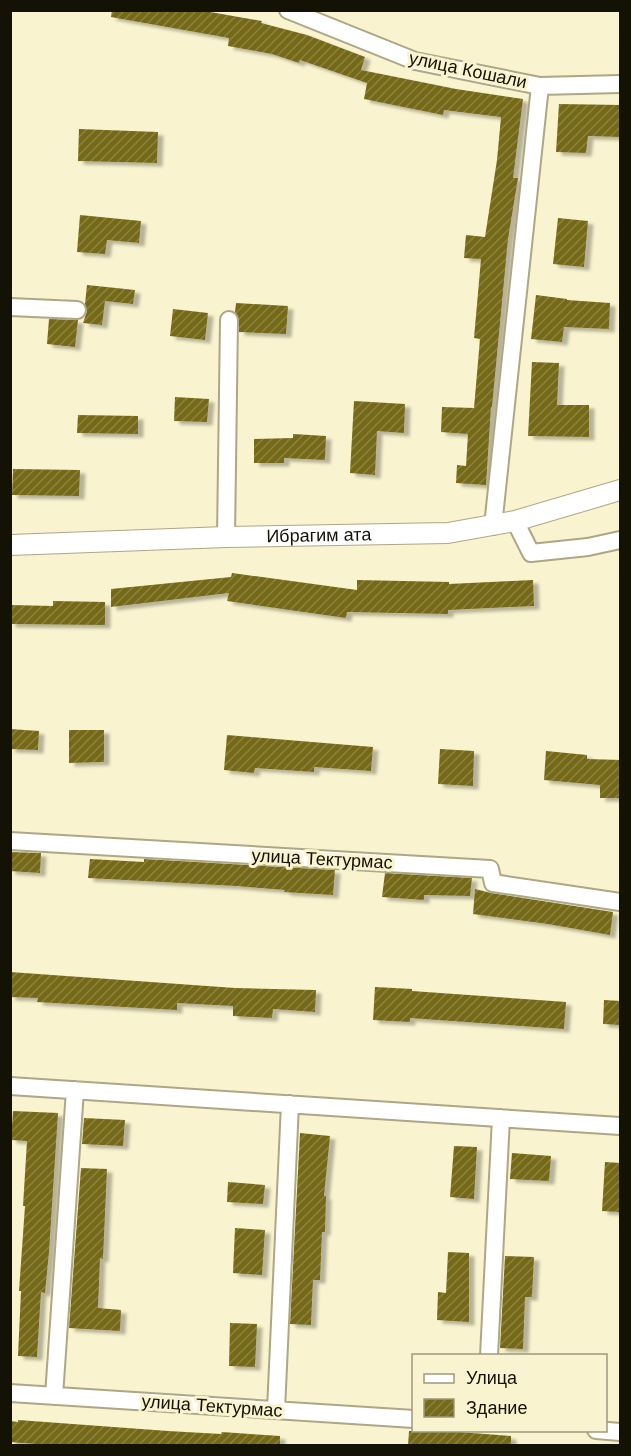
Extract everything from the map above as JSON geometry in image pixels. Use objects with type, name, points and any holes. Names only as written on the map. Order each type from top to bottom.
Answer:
[{"type":"street","name":"улица Кошали","points":[[288,10],[415,61],[540,86],[621,84]]},
{"type":"street","points":[[493,526],[540,86]]},
{"type":"street","points":[[10,307],[77,310]]},
{"type":"street","points":[[226,537],[229,320]]},
{"type":"street","name":"Ибрагим ата","points":[[10,545],[226,537],[448,533],[515,521],[621,490]]},
{"type":"street","points":[[515,521],[531,553],[588,547],[621,540]]},
{"type":"street","name":"улица Тектурмас","points":[[10,841],[490,869],[493,883],[621,902]]},
{"type":"street","points":[[10,1086],[621,1126]]},
{"type":"street","points":[[54,1396],[75,1090]]},
{"type":"street","points":[[276,1410],[290,1104]]},
{"type":"street","points":[[489,1354],[501,1118]]},
{"type":"street","name":"улица Тектурмас","points":[[10,1394],[412,1419]]},
{"type":"building","points":[[112,10],[199,10],[262,21],[261,23],[307,35],[365,57],[361,70],[456,89],[523,99],[513,178],[518,178],[508,239],[491,407],[486,485],[456,483],[457,465],[466,466],[468,434],[441,432],[442,407],[474,408],[480,339],[474,338],[481,259],[464,258],[466,235],[485,237],[501,117],[444,110],[443,115],[364,99],[367,83],[300,60],[299,63],[272,54],[228,46],[229,38],[111,17]]},
{"type":"building","points":[[559,104],[621,105],[621,137],[588,136],[586,153],[556,152]]},
{"type":"building","points":[[79,129],[158,132],[157,163],[78,161]]},
{"type":"building","points":[[80,215],[141,221],[139,243],[107,240],[105,254],[77,252]]},
{"type":"building","points":[[558,218],[588,221],[584,267],[553,264]]},
{"type":"building","points":[[87,285],[135,290],[133,304],[105,301],[102,325],[83,323],[87,311],[85,304]]},
{"type":"building","points":[[536,295],[610,303],[609,329],[564,327],[562,342],[531,339]]},
{"type":"building","points":[[236,303],[288,306],[286,334],[239,332],[239,320],[235,312]]},
{"type":"building","points":[[173,309],[208,313],[205,340],[170,336]]},
{"type":"building","points":[[49,319],[78,320],[75,347],[47,344]]},
{"type":"building","points":[[532,362],[559,363],[557,405],[589,405],[589,437],[528,436]]},
{"type":"building","points":[[175,397],[209,399],[207,422],[174,421]]},
{"type":"building","points":[[354,401],[405,404],[404,433],[377,431],[375,475],[350,473]]},
{"type":"building","points":[[78,415],[138,416],[138,434],[77,433]]},
{"type":"building","points":[[293,434],[326,436],[325,460],[284,458],[284,463],[254,463],[254,439],[293,438]]},
{"type":"building","points":[[13,469],[80,470],[79,496],[12,495]]},
{"type":"building","points":[[232,573],[357,590],[357,580],[449,582],[449,584],[533,580],[534,606],[448,610],[448,614],[347,612],[346,618],[227,601],[229,593],[111,607],[111,589],[231,577]]},
{"type":"building","points":[[53,601],[105,602],[105,625],[10,624],[10,605],[53,606]]},
{"type":"building","points":[[10,729],[39,731],[38,750],[10,749]]},
{"type":"building","points":[[69,730],[104,730],[104,762],[69,763]]},
{"type":"building","points":[[227,735],[373,747],[371,771],[314,767],[314,772],[255,768],[254,773],[224,770]]},
{"type":"building","points":[[440,749],[474,751],[473,786],[438,784]]},
{"type":"building","points":[[546,751],[587,755],[587,759],[621,760],[621,798],[600,798],[600,785],[544,780]]},
{"type":"building","points":[[10,852],[41,853],[40,873],[10,871]]},
{"type":"building","points":[[90,859],[144,862],[144,859],[335,870],[333,895],[237,886],[88,878]]},
{"type":"building","points":[[385,873],[472,878],[470,896],[424,895],[424,900],[382,897]]},
{"type":"building","points":[[475,889],[613,912],[610,935],[473,914]]},
{"type":"building","points":[[10,972],[235,988],[316,990],[315,1012],[273,1009],[272,1018],[233,1016],[233,1006],[177,1003],[177,1010],[37,1002],[38,998],[10,997]]},
{"type":"building","points":[[375,987],[566,1002],[564,1029],[410,1018],[410,1022],[373,1020]]},
{"type":"building","points":[[604,1000],[621,1001],[621,1025],[603,1024]]},
{"type":"building","points":[[13,1111],[58,1113],[49,1252],[45,1293],[41,1292],[37,1357],[18,1356],[27,1141],[11,1140]]},
{"type":"building","points":[[84,1118],[125,1120],[123,1146],[82,1144]]},
{"type":"building","points":[[300,1133],[330,1136],[324,1196],[326,1196],[325,1232],[322,1232],[320,1280],[313,1280],[311,1325],[290,1324]]},
{"type":"building","points":[[454,1146],[477,1147],[474,1199],[450,1197]]},
{"type":"building","points":[[512,1153],[551,1156],[549,1181],[510,1179]]},
{"type":"building","points":[[605,1162],[621,1163],[619,1212],[602,1211]]},
{"type":"building","points":[[81,1168],[107,1169],[103,1259],[100,1258],[98,1308],[121,1310],[120,1331],[69,1328]]},
{"type":"building","points":[[228,1182],[265,1185],[263,1204],[227,1202]]},
{"type":"building","points":[[235,1228],[265,1230],[262,1275],[233,1273]]},
{"type":"building","points":[[448,1252],[469,1253],[469,1322],[437,1320],[438,1292],[446,1293]]},
{"type":"building","points":[[505,1256],[534,1257],[532,1297],[525,1297],[523,1349],[500,1348]]},
{"type":"building","points":[[230,1323],[257,1324],[255,1367],[229,1366]]},
{"type":"building","points":[[18,1420],[168,1431],[280,1436],[280,1446],[62,1446],[10,1442],[10,1421],[18,1422]]},
{"type":"building","points":[[409,1431],[511,1436],[511,1446],[408,1446]]}]
